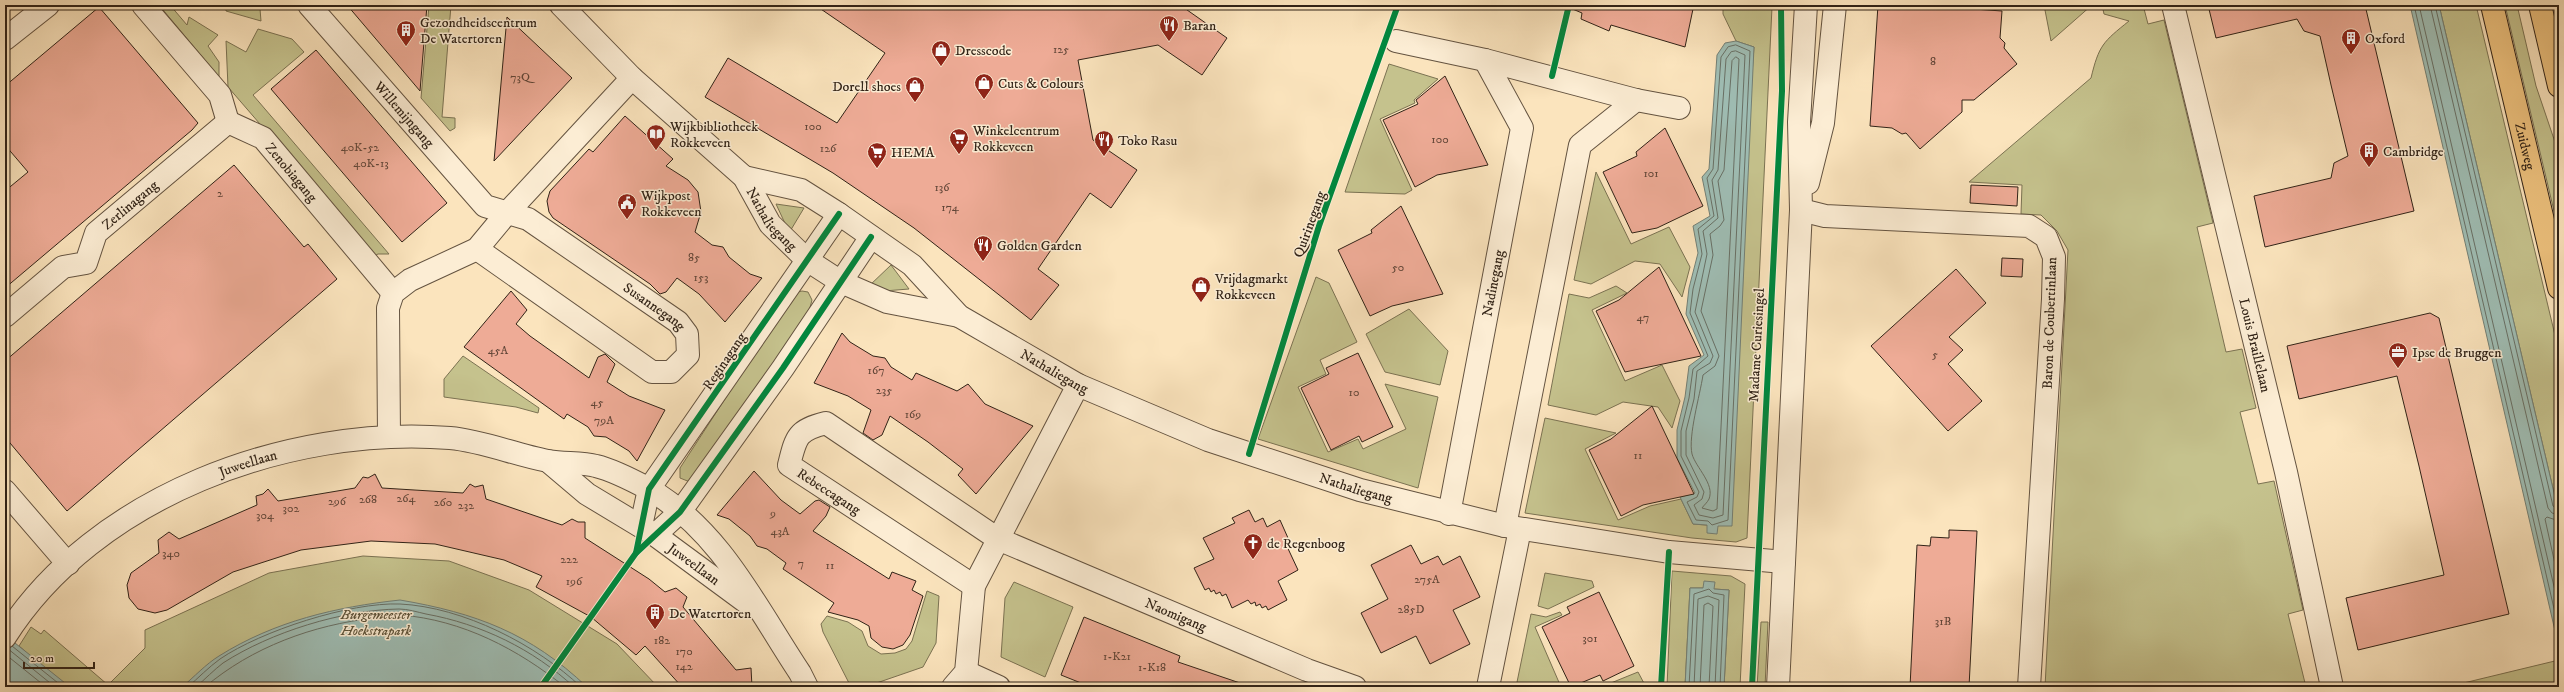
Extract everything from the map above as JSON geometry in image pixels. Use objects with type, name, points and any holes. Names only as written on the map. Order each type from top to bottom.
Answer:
[{"type":"main road","name":"Zuidweg","points":[[2492,5],[2559,288]]},
{"type":"main road","points":[[2540,5],[2559,86]]},
{"type":"street","points":[[5,39],[48,5]]},
{"type":"street","points":[[143,5],[220,95],[228,122]]},
{"type":"street","name":"Willemijngang","points":[[309,5],[485,206],[506,214]]},
{"type":"street","name":"Nathaliegang","points":[[561,5],[632,78],[744,177],[770,224],[807,260],[841,282],[888,302],[959,316]]},
{"type":"street","points":[[1778,687],[1801,210],[1799,122],[1806,5]]},
{"type":"street","points":[[1801,210],[1823,123],[1835,5]]},
{"type":"street","name":"Louis Braillelaan","points":[[2173,5],[2286,472],[2332,687]]},
{"type":"street","points":[[1396,41],[1485,60],[1636,100],[1679,108]]},
{"type":"street","name":"Nadinegang","points":[[1449,514],[1522,128],[1485,60]]},
{"type":"street","points":[[389,437],[388,308],[393,293],[410,280],[477,249],[506,214],[632,78]]},
{"type":"street","points":[[1488,687],[1512,527],[1580,145],[1636,100]]},
{"type":"street","name":"Zenobiagang","points":[[228,122],[263,138],[393,293]]},
{"type":"street","name":"Zerlinagang","points":[[5,316],[63,267],[86,263],[96,233],[228,122]]},
{"type":"street","name":"Nathaliegang","points":[[744,177],[801,190],[839,214],[912,265],[959,316],[1078,385],[1208,440],[1360,490],[1449,514],[1512,527],[1669,552],[1784,562]]},
{"type":"street","name":"Baron de Coubertinlaan","points":[[1801,210],[1825,216],[2029,226],[2046,237],[2054,257],[2053,299],[2029,687]]},
{"type":"street","name":"Susannegang","points":[[477,249],[652,372],[671,372],[688,355],[687,334],[678,322],[528,219],[506,214]]},
{"type":"street","name":"Reginagang","points":[[648,530],[650,489],[839,214]]},
{"type":"street","points":[[648,530],[680,512],[783,368],[871,237]]},
{"type":"street","points":[[999,687],[959,680],[974,586],[1078,385]]},
{"type":"street","name":"Rebeccagang","points":[[974,586],[790,465],[794,444],[805,428],[826,423],[998,539]]},
{"type":"street","name":"Juweellaan","points":[[10,630],[68,564],[132,516],[179,489],[224,470],[315,444],[389,437],[452,438],[501,448],[548,461],[597,466],[650,489]]},
{"type":"street","name":"Juweellaan","points":[[548,461],[587,494],[648,530],[760,613]]},
{"type":"street","points":[[650,489],[680,512]]},
{"type":"street","points":[[5,491],[68,564]]},
{"type":"street","name":"Juweellaan","points":[[680,512],[702,529],[728,560],[760,613],[800,673],[807,687]]},
{"type":"street","name":"Naomigang","points":[[998,539],[1307,670],[1355,687]]},
{"type":"green space","points":[[159,5],[170,5],[187,25],[189,17],[218,35],[208,46],[219,62],[219,77]]},
{"type":"green space","points":[[226,5],[264,5],[260,9],[261,21],[226,11]]},
{"type":"green space","points":[[429,5],[451,5],[442,117],[455,118],[455,128],[450,131],[421,98]]},
{"type":"green space","points":[[1723,5],[1772,7],[1747,538],[1736,542],[1692,538],[1525,513],[1545,418],[1616,433],[1585,449],[1618,520],[1650,506],[1681,499],[1693,524],[1718,526],[1754,47],[1736,41],[1723,14]]},
{"type":"green space","points":[[2044,5],[2092,5],[2051,41]]},
{"type":"green space","points":[[2102,5],[2143,5],[2148,24],[2164,20],[2213,223],[2197,227],[2226,352],[2242,349],[2256,408],[2240,412],[2258,484],[2274,481],[2303,610],[2288,614],[2306,687],[2045,687],[2068,250],[2057,231],[2041,215],[2021,214],[2022,185],[1969,182],[2091,78],[2103,45],[2113,34],[2129,21],[2104,14]]},
{"type":"green space","points":[[2439,5],[2476,5],[2559,352],[2559,514]]},
{"type":"green space","points":[[2505,5],[2517,5],[2536,86],[2559,154],[2559,232]]},
{"type":"green space","points":[[258,29],[292,39],[304,52],[253,95],[389,254],[378,254],[374,256],[228,87],[226,41],[246,52]]},
{"type":"green space","points":[[1389,64],[1438,79],[1414,100],[1415,103],[1380,119],[1412,190],[1405,194],[1345,192]]},
{"type":"green space","points":[[1596,172],[1631,244],[1669,227],[1690,267],[1682,297],[1660,264],[1635,261],[1591,284],[1574,280]]},
{"type":"green space","points":[[776,204],[804,208],[789,233],[789,232]]},
{"type":"green space","points":[[891,265],[909,289],[884,291],[869,286]]},
{"type":"green space","points":[[1316,277],[1329,283],[1357,342],[1320,360],[1326,374],[1298,387],[1328,452],[1358,439],[1363,449],[1406,429],[1385,384],[1438,397],[1418,488],[1258,439]]},
{"type":"green space","points":[[1616,286],[1627,293],[1592,310],[1625,381],[1662,365],[1680,401],[1672,428],[1658,407],[1623,402],[1596,415],[1548,405],[1569,294],[1589,298]]},
{"type":"green space","points":[[802,291],[808,292],[812,300],[808,315],[690,482],[680,478],[680,468],[794,293]]},
{"type":"green space","points":[[1409,309],[1448,351],[1440,385],[1385,372],[1366,334]]},
{"type":"green space","points":[[463,356],[539,408],[538,413],[516,407],[444,397],[444,379]]},
{"type":"green space","name":"Burgemeester Hoekstrapark","points":[[363,556],[449,561],[529,590],[617,644],[658,687],[5,687],[5,679],[26,652],[19,646],[31,627],[41,634],[44,630],[108,685],[145,648],[145,630],[269,573]]},
{"type":"green space","points":[[1672,571],[1731,576],[1745,584],[1740,687],[1724,687],[1729,590],[1714,589],[1705,581],[1704,588],[1690,588],[1685,687],[1667,687]]},
{"type":"green space","points":[[1545,573],[1592,581],[1594,587],[1548,609],[1538,606]]},
{"type":"green space","points":[[1014,582],[1073,607],[1045,677],[1001,657],[1005,598]]},
{"type":"green space","points":[[927,591],[939,596],[936,643],[923,667],[865,687],[851,687],[823,632],[821,624],[827,616],[848,622],[862,631],[868,646],[881,654],[895,653],[906,649],[912,641]]},
{"type":"green space","points":[[1560,612],[1562,615],[1535,627],[1561,687],[1516,687],[1531,614],[1546,617]]},
{"type":"green space","points":[[1761,622],[1768,622],[1765,687],[1757,687]]},
{"type":"green space","points":[[2559,660],[2559,687],[2447,687]]},
{"type":"green space","points":[[1638,672],[1646,687],[1601,687]]},
{"type":"water","points":[[2410,5],[2439,5],[2559,514],[2559,648]]},
{"type":"water","points":[[1736,41],[1754,47],[1732,526],[1718,526],[1717,534],[1707,533],[1707,525],[1693,524],[1680,497],[1695,493],[1677,458],[1677,430],[1685,397],[1689,366],[1704,355],[1686,314],[1689,288],[1698,253],[1693,226],[1710,216],[1702,177],[1709,169],[1717,55],[1725,43]]},
{"type":"water","points":[[1704,581],[1715,582],[1714,589],[1729,590],[1724,687],[1685,687],[1690,588],[1703,588]]},
{"type":"water","points":[[400,600],[453,611],[501,628],[544,652],[566,668],[587,687],[182,687],[214,659],[262,633],[329,612]]},
{"type":"water","points":[[5,635],[70,687],[5,687]]},
{"type":"building","name":"Gezondheidscentrum De Watertoren","points":[[347,5],[427,5],[420,91],[398,65]]},
{"type":"building","name":"Winkelcentrum Rokkeveen","points":[[815,5],[1180,5],[1227,38],[1202,75],[1158,45],[1078,60],[1093,140],[1137,170],[1111,208],[1090,193],[1038,269],[1059,285],[1031,320],[914,228],[833,173],[705,97],[728,58],[837,123],[885,53]]},
{"type":"building","points":[[1563,5],[1674,5],[1693,9],[1685,47],[1611,25],[1609,31],[1581,19],[1582,13]]},
{"type":"building","points":[[1878,5],[1917,5],[2002,11],[2000,38],[2005,43],[2004,48],[2017,64],[1974,100],[1962,100],[1962,112],[1920,149],[1906,133],[1902,134],[1892,128],[1870,126]]},
{"type":"building","name":"Cambridge","points":[[2208,5],[2365,5],[2414,211],[2265,247],[2254,196],[2331,178],[2334,163],[2348,156],[2320,36],[2304,31],[2297,19],[2216,38]]},
{"type":"building","points":[[99,7],[198,123],[192,130],[5,288],[5,191],[28,172],[5,145],[5,86]]},
{"type":"building","points":[[507,17],[572,78],[494,161]]},
{"type":"building","points":[[316,50],[447,203],[402,242],[271,89]]},
{"type":"building","points":[[1445,76],[1488,165],[1437,175],[1415,187],[1383,120],[1418,104],[1416,100]]},
{"type":"building","name":"Wijkpost Rokkeveen","points":[[625,116],[673,159],[666,166],[688,180],[698,192],[701,212],[695,232],[712,245],[723,247],[729,257],[750,274],[762,278],[725,322],[699,294],[677,278],[666,292],[660,294],[650,284],[553,218],[549,212],[547,201],[550,191],[589,149],[593,152]]},
{"type":"building","points":[[1665,128],[1703,206],[1657,228],[1632,233],[1603,172],[1637,156],[1636,152]]},
{"type":"building","points":[[234,165],[304,247],[308,244],[337,279],[67,511],[5,437],[5,361]]},
{"type":"building","points":[[1971,185],[2018,187],[2017,206],[1970,203]]},
{"type":"building","points":[[1401,206],[1443,294],[1392,306],[1370,316],[1338,250],[1372,233],[1371,230]]},
{"type":"building","points":[[2002,258],[2023,259],[2022,277],[2001,276]]},
{"type":"building","points":[[1659,267],[1701,356],[1625,372],[1596,311],[1619,300]]},
{"type":"building","points":[[1956,269],[1986,303],[1949,337],[1963,350],[1948,364],[1982,401],[1948,431],[1871,346]]},
{"type":"building","points":[[511,291],[527,310],[516,324],[530,336],[589,378],[598,357],[605,354],[615,364],[607,382],[629,396],[665,410],[637,461],[629,451],[606,437],[594,436],[588,427],[567,414],[564,419],[464,347]]},
{"type":"building","points":[[2430,313],[2439,318],[2509,614],[2358,650],[2346,598],[2444,575],[2419,466],[2397,376],[2299,399],[2287,346]]},
{"type":"building","points":[[842,333],[850,342],[873,356],[885,358],[891,367],[912,380],[916,373],[957,391],[968,384],[985,404],[1033,426],[976,494],[958,475],[963,469],[928,442],[890,416],[882,435],[873,440],[863,433],[871,410],[848,396],[814,383]]},
{"type":"building","points":[[1358,353],[1393,427],[1362,442],[1359,436],[1331,450],[1301,388],[1329,374],[1326,368]]},
{"type":"building","points":[[1652,406],[1694,494],[1643,505],[1621,516],[1589,450],[1611,439]]},
{"type":"building","points":[[754,471],[781,500],[800,514],[815,501],[819,500],[830,507],[826,516],[813,531],[889,579],[892,572],[916,581],[912,590],[923,596],[910,635],[903,645],[893,649],[882,647],[871,638],[869,626],[858,620],[828,612],[834,603],[783,569],[786,563],[767,549],[757,546],[750,536],[729,519],[717,515]]},
{"type":"building","points":[[375,474],[382,488],[463,493],[470,484],[475,487],[483,485],[486,499],[562,525],[572,519],[578,522],[585,522],[585,538],[649,579],[665,592],[676,588],[687,597],[683,607],[736,670],[751,668],[752,687],[682,687],[645,646],[636,655],[591,617],[536,587],[542,576],[504,560],[435,544],[371,541],[301,550],[233,572],[167,610],[155,613],[138,609],[129,598],[127,585],[131,573],[159,553],[158,540],[169,532],[179,539],[257,505],[256,496],[263,494],[268,489],[278,501],[355,488],[363,477],[368,478]]},
{"type":"building","name":"de Regenboog","points":[[1249,510],[1255,522],[1263,518],[1267,527],[1280,520],[1288,538],[1284,540],[1298,570],[1278,581],[1287,600],[1268,610],[1266,606],[1262,608],[1260,604],[1256,606],[1255,602],[1251,604],[1248,600],[1232,608],[1226,594],[1222,596],[1220,592],[1216,594],[1214,590],[1211,592],[1209,588],[1205,590],[1194,568],[1214,559],[1203,538],[1235,523],[1232,518]]},
{"type":"building","points":[[1949,530],[1977,531],[1969,687],[1910,687],[1917,545],[1930,546],[1931,537],[1949,538]]},
{"type":"building","points":[[1411,545],[1421,564],[1438,556],[1443,565],[1460,556],[1480,597],[1453,610],[1470,644],[1430,664],[1416,636],[1381,653],[1361,613],[1388,599],[1371,565]]},
{"type":"building","points":[[1599,592],[1634,666],[1603,681],[1600,675],[1571,687],[1542,627],[1570,613],[1567,607]]},
{"type":"building","points":[[1084,617],[1180,656],[1178,662],[1243,684],[1243,687],[1091,687],[1061,675]]},
{"type":"cycle path","name":"Quirinegang","points":[[1249,454],[1319,226],[1398,5]]},
{"type":"cycle path","points":[[1552,76],[1569,5]]},
{"type":"cycle path","name":"Madame Curiesingel","points":[[1752,687],[1782,91],[1781,5]]},
{"type":"cycle path","points":[[636,553],[649,489],[839,214]]},
{"type":"cycle path","points":[[541,687],[636,553],[680,512],[783,368],[871,237]]},
{"type":"cycle path","points":[[1661,687],[1669,552]]},
{"type":"place","name":"Baran","points":[[1169,42]]},
{"type":"place","name":"Gezondheidscentrum De Watertoren","points":[[406,47]]},
{"type":"place","name":"Oxford","points":[[2351,55]]},
{"type":"place","name":"Dresscode","points":[[941,67]]},
{"type":"place","name":"Cuts & Colours","points":[[984,100]]},
{"type":"place","name":"Dorell shoes","points":[[915,103]]},
{"type":"place","name":"Wijkbibliotheek Rokkeveen","points":[[656,151]]},
{"type":"place","name":"Winkelcentrum Rokkeveen","points":[[959,155]]},
{"type":"place","name":"Toko Rasu","points":[[1104,157]]},
{"type":"place","name":"Cambridge","points":[[2369,168]]},
{"type":"place","name":"HEMA","points":[[877,169]]},
{"type":"place","name":"Wijkpost Rokkeveen","points":[[627,220]]},
{"type":"place","name":"Golden Garden","points":[[983,262]]},
{"type":"place","name":"Vrijdagmarkt Rokkeveen","points":[[1201,303]]},
{"type":"place","name":"Ipse de Bruggen","points":[[2398,369]]},
{"type":"place","name":"de Regenboog","points":[[1253,560]]},
{"type":"place","name":"De Watertoren","points":[[655,630]]}]
